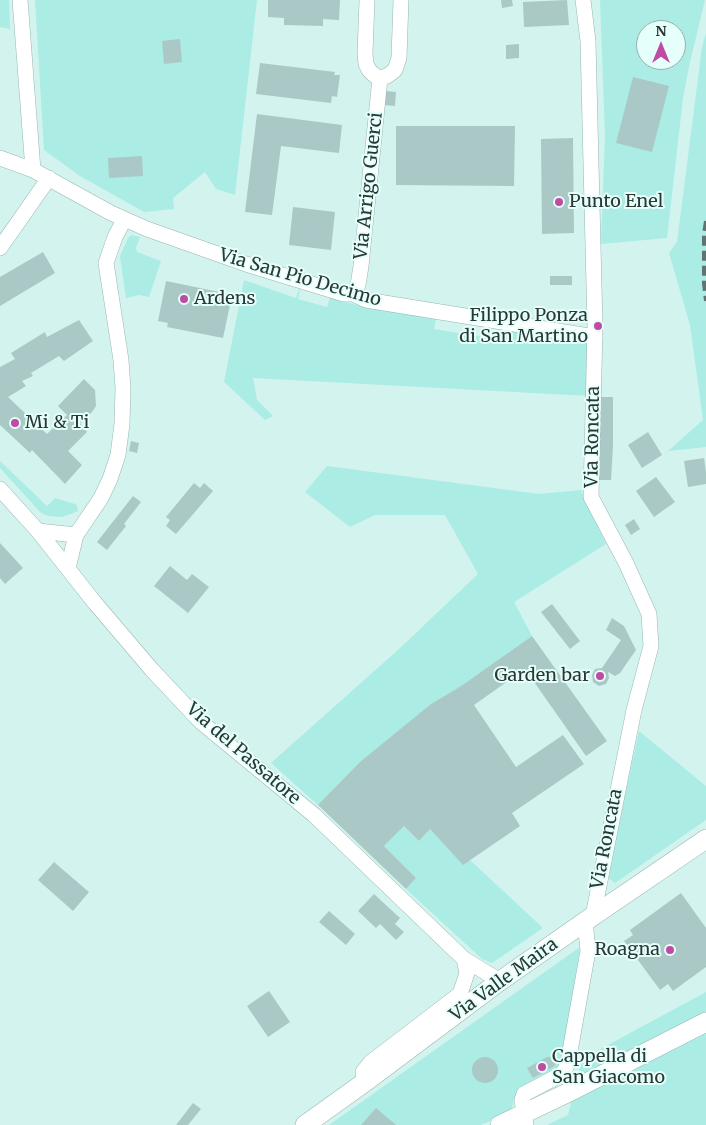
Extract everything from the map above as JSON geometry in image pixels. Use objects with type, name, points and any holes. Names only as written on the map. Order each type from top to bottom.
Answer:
[{"type":"main road","name":"Via Valle Maira","points":[[305,1125],[589,918],[706,839]]},
{"type":"main road","points":[[500,1125],[526,1119],[706,1022]]},
{"type":"street","points":[[20,0],[34,170]]},
{"type":"street","points":[[367,0],[366,64],[369,70],[380,78],[387,76],[395,70],[399,58],[401,0]]},
{"type":"street","name":"Via Roncata","points":[[526,1119],[522,1100],[524,1094],[560,1075],[565,1070],[568,1062],[588,951],[589,918],[634,710],[651,646],[649,614],[626,563],[591,496],[595,337],[588,42],[583,0]]},
{"type":"street","name":"Via Arrigo Guerci","points":[[353,294],[358,285],[361,266],[380,78]]},
{"type":"street","name":"Via San Pio Decimo","points":[[0,158],[34,170],[124,220],[255,266],[344,294],[353,294],[366,300],[595,337]]},
{"type":"street","points":[[0,248],[49,178]]},
{"type":"street","points":[[68,568],[76,535],[101,498],[118,455],[122,424],[123,388],[121,360],[106,263],[115,237],[124,220]]},
{"type":"street","name":"Via del Passatore","points":[[0,489],[38,531],[152,670],[201,722],[314,814],[464,958],[500,982]]},
{"type":"street","points":[[38,531],[76,535]]},
{"type":"street","points":[[365,1082],[363,1072],[371,1062],[460,994],[467,973],[464,958]]},
{"type":"shaded area","points":[[0,0],[9,0],[10,29],[0,27]]},
{"type":"shaded area","points":[[35,0],[257,0],[235,195],[216,189],[205,172],[173,198],[174,209],[144,212],[80,176],[44,150]]},
{"type":"shaded area","points":[[600,0],[705,0],[683,98],[667,238],[601,244],[605,136]]},
{"type":"shaded area","points":[[706,33],[706,447],[668,451],[703,420],[690,325],[669,253],[677,242],[702,47]]},
{"type":"shaded area","points":[[131,235],[140,237],[136,248],[137,252],[161,261],[149,297],[139,295],[126,298],[120,256]]},
{"type":"shaded area","points":[[244,280],[296,298],[299,289],[298,299],[327,307],[330,297],[363,307],[436,318],[434,329],[501,340],[503,329],[588,344],[589,396],[253,378],[257,400],[273,416],[265,420],[224,382]]},
{"type":"shaded area","points":[[0,461],[47,506],[55,498],[75,504],[78,511],[62,517],[48,516],[41,513],[0,468]]},
{"type":"shaded area","points":[[327,466],[539,494],[581,490],[606,544],[514,602],[532,636],[461,686],[431,704],[318,805],[271,763],[399,649],[478,574],[445,515],[375,515],[350,527],[305,492]]},
{"type":"shaded area","points":[[639,731],[706,786],[706,820],[615,883],[607,877]]},
{"type":"shaded area","points":[[404,826],[419,841],[430,829],[470,860],[543,928],[492,963],[482,959],[406,889],[416,878],[384,846]]},
{"type":"shaded area","points":[[580,947],[562,1062],[554,1073],[522,1086],[514,1099],[511,1112],[481,1125],[329,1125]]},
{"type":"shaded area","points":[[706,992],[706,1125],[547,1125],[568,1115],[582,1059]]},
{"type":"building","points":[[268,0],[340,0],[339,20],[323,19],[323,26],[284,25],[284,18],[268,17]]},
{"type":"building","points":[[501,0],[512,0],[513,6],[502,8]]},
{"type":"building","points":[[567,0],[569,25],[524,27],[523,2]]},
{"type":"building","points":[[180,39],[182,62],[164,64],[162,41]]},
{"type":"building","points":[[519,44],[519,58],[506,59],[506,45]]},
{"type":"building","points":[[260,63],[335,72],[334,75],[340,75],[337,97],[332,96],[331,103],[256,94]]},
{"type":"building","points":[[633,77],[669,86],[652,152],[616,143]]},
{"type":"building","points":[[386,91],[396,92],[395,106],[385,105]]},
{"type":"building","points":[[257,114],[342,125],[339,153],[281,146],[272,215],[245,212]]},
{"type":"building","points":[[396,126],[515,126],[514,186],[396,185]]},
{"type":"building","points":[[573,138],[574,233],[542,234],[541,139]]},
{"type":"building","points":[[142,156],[143,176],[109,178],[108,158]]},
{"type":"building","points":[[293,207],[335,212],[331,250],[289,245]]},
{"type":"building","points":[[43,252],[55,273],[0,306],[0,277]]},
{"type":"building","points":[[550,276],[572,276],[572,285],[550,285]]},
{"type":"building","points":[[166,281],[229,294],[227,304],[230,305],[223,338],[167,327],[168,323],[158,321]]},
{"type":"building","points":[[79,320],[93,341],[64,361],[59,356],[31,373],[33,376],[22,381],[26,386],[8,397],[47,434],[67,415],[58,406],[84,379],[95,390],[96,406],[80,423],[87,432],[68,451],[82,465],[65,484],[32,450],[30,453],[0,425],[0,367],[15,359],[11,353],[45,332],[47,337]]},
{"type":"building","points":[[600,397],[613,397],[611,480],[598,480]]},
{"type":"building","points":[[648,432],[662,455],[642,468],[628,445]]},
{"type":"building","points":[[131,441],[139,443],[137,453],[129,451]]},
{"type":"building","points":[[704,458],[706,484],[688,487],[684,461]]},
{"type":"building","points":[[656,477],[675,502],[654,517],[636,491]]},
{"type":"building","points":[[194,483],[200,488],[204,483],[213,491],[176,534],[166,526],[170,520],[166,517]]},
{"type":"building","points":[[133,496],[141,502],[124,524],[126,526],[107,550],[97,542]]},
{"type":"building","points":[[634,519],[640,529],[631,535],[625,525]]},
{"type":"building","points":[[0,543],[23,568],[5,584],[0,578]]},
{"type":"building","points":[[170,566],[187,580],[192,574],[209,587],[188,613],[154,586]]},
{"type":"building","points":[[552,604],[580,641],[570,649],[541,612]]},
{"type":"building","points":[[612,618],[624,626],[636,650],[620,673],[615,676],[608,672],[609,678],[606,684],[599,686],[593,682],[592,675],[595,669],[602,668],[621,640],[606,630]]},
{"type":"building","points":[[532,636],[607,741],[586,756],[525,669],[474,705],[516,767],[563,735],[584,764],[512,813],[520,826],[463,865],[430,829],[419,841],[404,826],[384,846],[416,878],[406,889],[318,805],[360,762],[431,704],[461,686]]},
{"type":"building","points":[[54,862],[89,892],[73,911],[38,880]]},
{"type":"building","points":[[681,893],[706,928],[706,967],[673,991],[668,984],[660,990],[624,941],[633,935],[630,930]]},
{"type":"building","points":[[374,894],[400,918],[395,924],[404,932],[396,940],[380,924],[376,928],[358,911]]},
{"type":"building","points":[[329,911],[355,934],[346,945],[319,922]]},
{"type":"building","points":[[269,991],[290,1022],[268,1037],[247,1006]]},
{"type":"building","points":[[485,1057],[494,1061],[498,1070],[494,1079],[485,1083],[476,1079],[472,1070],[476,1061]]},
{"type":"building","name":"Cappella di San Giacomo","points":[[547,1057],[554,1057],[556,1059],[555,1066],[533,1078],[527,1068]]},
{"type":"building","points":[[193,1103],[201,1109],[188,1125],[176,1125]]},
{"type":"building","points":[[376,1108],[396,1125],[361,1125]]},
{"type":"railway","points":[[706,221],[704,234],[706,301]]},
{"type":"place","name":"Punto Enel","points":[[559,202]]},
{"type":"place","name":"Ardens","points":[[184,299]]},
{"type":"place","name":"Filippo Ponza di San Martino","points":[[598,326]]},
{"type":"place","name":"Mi & Ti","points":[[15,423]]},
{"type":"place","name":"Garden bar","points":[[600,676]]},
{"type":"place","name":"Roagna","points":[[670,950]]},
{"type":"place","name":"Cappella di San Giacomo","points":[[542,1067]]}]
